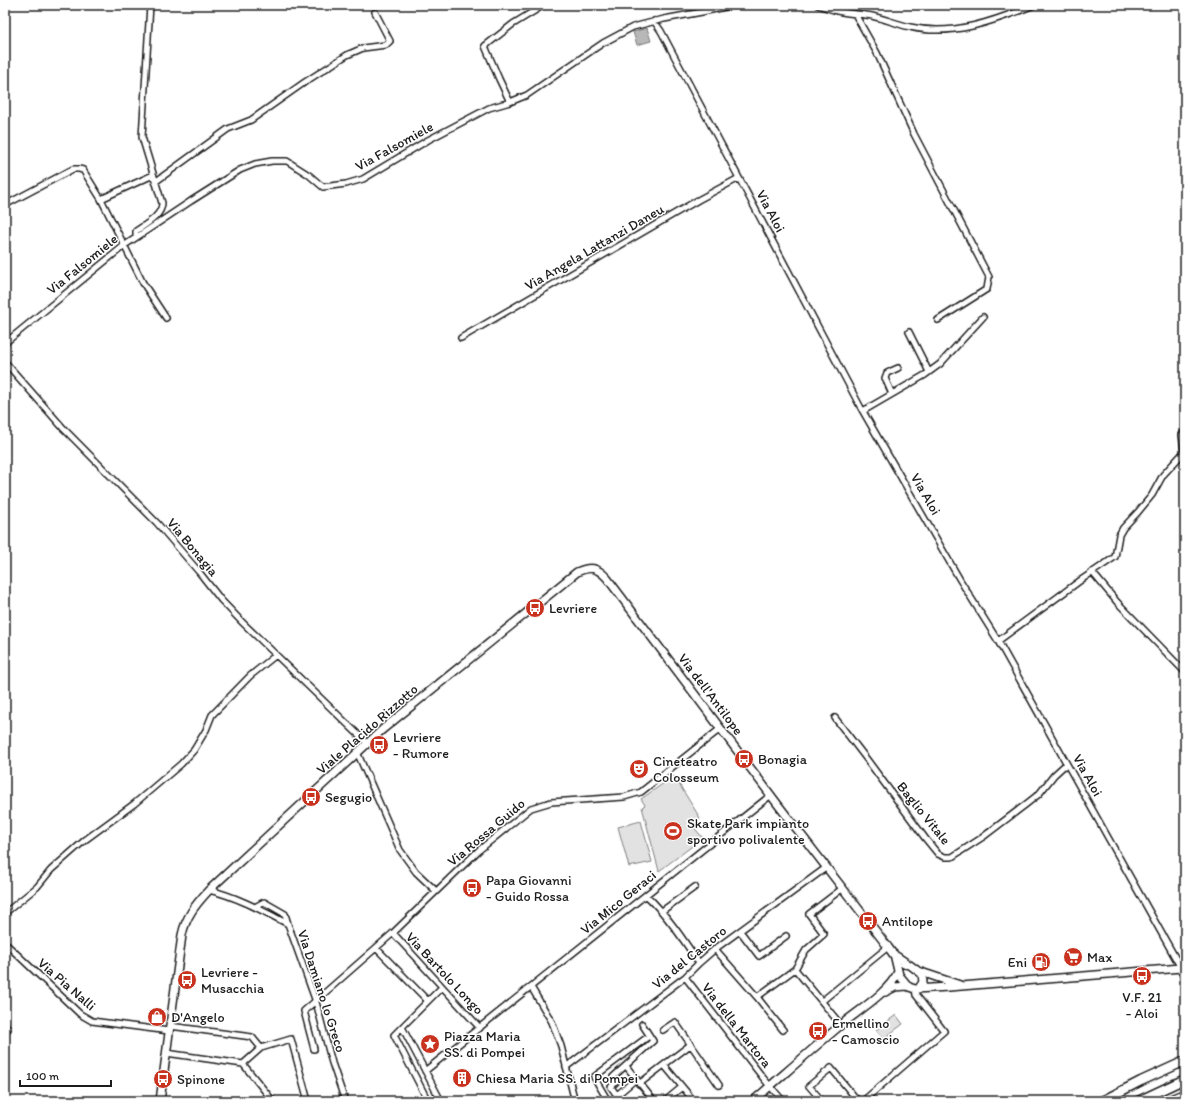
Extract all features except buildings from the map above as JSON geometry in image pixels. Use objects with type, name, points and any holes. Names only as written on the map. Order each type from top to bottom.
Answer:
[{"type":"main road","points":[[1102,1101],[1185,1061]]},
{"type":"main road","points":[[1138,1101],[1185,1079]]},
{"type":"street","points":[[136,237],[136,231],[160,212],[162,203],[142,137],[150,5]]},
{"type":"street","points":[[510,102],[485,46],[513,24],[544,5]]},
{"type":"street","name":"Via Falsomiele","points":[[5,343],[125,245],[191,200],[248,166],[272,161],[287,161],[298,166],[323,187],[346,184],[363,179],[374,174],[428,140],[489,108],[527,95],[603,43],[633,27],[654,21],[735,5]]},
{"type":"street","points":[[818,5],[840,12],[876,17],[915,28],[952,30],[970,26],[1034,5]]},
{"type":"street","points":[[156,182],[228,129],[251,120],[305,82],[348,55],[363,48],[386,45],[390,41],[375,12]]},
{"type":"street","points":[[855,14],[877,53],[914,134],[989,277],[987,289],[938,320]]},
{"type":"street","name":"Via Aloi","points":[[654,21],[661,31],[862,411],[960,580],[998,641],[1185,976]]},
{"type":"street","points":[[6,202],[73,169],[79,169],[85,172],[101,199],[143,283],[166,318]]},
{"type":"street","points":[[101,199],[153,175]]},
{"type":"street","name":"Via Angela Lattanzi Daneu","points":[[461,338],[698,200],[739,178]]},
{"type":"street","points":[[862,411],[940,364],[983,317]]},
{"type":"street","points":[[909,332],[929,372]]},
{"type":"street","name":"Via Bonagia","points":[[5,362],[64,429],[157,523],[221,600],[367,743]]},
{"type":"street","points":[[892,394],[885,378],[887,373],[898,368]]},
{"type":"street","points":[[998,641],[1092,572],[1115,557],[1119,535],[1123,528],[1152,495],[1163,475],[1185,451],[1182,435],[1185,431]]},
{"type":"street","name":"Via dell'Antilope","points":[[593,568],[600,571],[607,578],[720,729],[894,954]]},
{"type":"street","name":"Viale Placido Rizzotto","points":[[160,1101],[184,924],[193,907],[367,743],[577,572],[583,569],[593,568]]},
{"type":"street","points":[[1092,572],[1117,602],[1185,672]]},
{"type":"street","points":[[5,912],[37,888],[51,870],[85,840],[134,804],[181,764],[194,750],[206,730],[212,715],[250,676],[276,655]]},
{"type":"street","name":"Baglio Vitale","points":[[835,718],[904,807],[925,838],[938,854],[945,857],[952,857],[1005,822],[1039,794],[1054,775],[1066,764]]},
{"type":"street","name":"Via Rossa Guido","points":[[314,1049],[304,1011],[393,933],[478,852],[531,808],[551,802],[624,797],[641,792],[720,729]]},
{"type":"street","points":[[357,752],[400,850],[416,872],[436,891]]},
{"type":"street","name":"Via Mico Geraci","points":[[425,1072],[771,795]]},
{"type":"street","name":"Via del Castoro","points":[[566,1067],[685,977],[715,950],[826,867]]},
{"type":"street","points":[[662,911],[695,887]]},
{"type":"street","points":[[757,997],[795,969],[806,950],[824,934],[809,914],[843,888]]},
{"type":"street","name":"Via Damiano lo Greco","points":[[210,890],[255,906],[288,924],[316,1002],[332,1063],[345,1101]]},
{"type":"street","points":[[646,895],[662,911],[677,930],[699,963]]},
{"type":"street","points":[[255,906],[264,902],[285,914],[288,924]]},
{"type":"street","points":[[740,931],[759,956],[786,936]]},
{"type":"street","name":"Via Bartolo Longo","points":[[393,933],[480,1028]]},
{"type":"street","name":"Via Pia Nalli","points":[[5,943],[80,1014],[92,1021],[252,1037],[261,1048]]},
{"type":"street","points":[[822,1001],[888,947]]},
{"type":"street","points":[[376,948],[428,1001]]},
{"type":"street","points":[[715,950],[757,997],[783,1030]]},
{"type":"street","points":[[894,954],[921,972],[962,985]]},
{"type":"street","points":[[894,954],[898,970],[907,986]]},
{"type":"street","points":[[753,1101],[841,1025],[881,994],[895,979],[902,964],[908,964]]},
{"type":"street","points":[[881,994],[895,987],[907,986],[929,988],[1181,968]]},
{"type":"street","points":[[795,969],[841,1025]]},
{"type":"street","points":[[917,988],[922,986],[924,979],[921,972]]},
{"type":"street","name":"Via della Martora","points":[[685,977],[783,1101]]},
{"type":"street","points":[[428,1101],[394,1036],[442,987]]},
{"type":"street","points":[[531,987],[552,1022],[576,1101]]},
{"type":"street","points":[[862,1101],[944,1031],[916,995],[917,988]]},
{"type":"street","points":[[663,1030],[675,1022],[719,1085]]},
{"type":"street","points":[[613,1077],[653,1041],[642,1024]]},
{"type":"street","points":[[402,1027],[441,1101]]},
{"type":"street","points":[[608,1101],[594,1077],[649,1036]]},
{"type":"street","points":[[243,1064],[261,1048],[291,1039],[308,1101]]},
{"type":"street","points":[[616,1095],[664,1065],[690,1045]]},
{"type":"street","points":[[166,1053],[243,1064],[273,1101]]},
{"type":"street","points":[[664,1065],[694,1101]]},
{"type":"street","points":[[626,1066],[654,1101]]},
{"type":"street","points":[[604,1093],[616,1082],[607,1068]]},
{"type":"street","points":[[822,1101],[809,1086],[831,1068],[858,1101]]},
{"type":"street","points":[[611,1087],[621,1101]]},
{"type":"street","points":[[665,1101],[682,1087]]},
{"type":"street","points":[[1166,1101],[1185,1092]]},
{"type":"shaded area","points":[[647,28],[651,41],[637,45],[633,32]]},
{"type":"shaded area","name":"Skate Park impianto sportivo polivalente","points":[[674,776],[700,818],[691,824],[703,838],[659,871],[642,807],[645,805],[641,799]]},
{"type":"shaded area","points":[[641,821],[652,862],[629,867],[618,827]]},
{"type":"shaded area","points":[[896,1015],[903,1024],[883,1039],[876,1030]]},
{"type":"place","name":"Levriere","points":[[535,608]]},
{"type":"place","name":"Levriere - Rumore","points":[[379,745]]},
{"type":"place","name":"Bonagia","points":[[744,759]]},
{"type":"place","name":"Cineteatro Colosseum","points":[[639,769]]},
{"type":"place","name":"Segugio","points":[[311,797]]},
{"type":"place","name":"Skate Park impianto sportivo polivalente","points":[[673,831]]},
{"type":"place","name":"Papa Giovanni - Guido Rossa","points":[[472,888]]},
{"type":"place","name":"Antilope","points":[[868,921]]},
{"type":"place","name":"Max","points":[[1073,957]]},
{"type":"place","name":"Eni","points":[[1041,962]]},
{"type":"place","name":"V.F. 21 - Aloi","points":[[1142,976]]},
{"type":"place","name":"Levriere - Musacchia","points":[[187,980]]},
{"type":"place","name":"D'Angelo","points":[[157,1017]]},
{"type":"place","name":"Ermellino - Camoscio","points":[[818,1031]]},
{"type":"place","name":"Piazza Maria SS. di Pompei","points":[[430,1044]]},
{"type":"place","name":"Chiesa Maria SS. di Pompei","points":[[462,1078]]},
{"type":"place","name":"Spinone","points":[[163,1079]]}]
